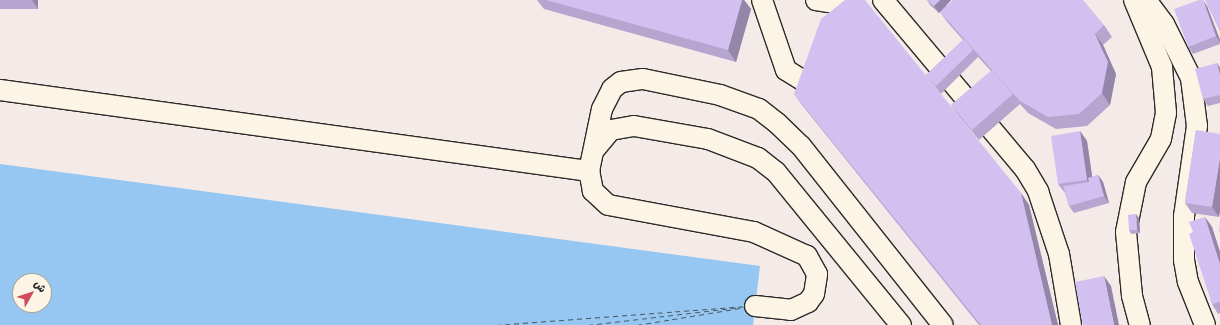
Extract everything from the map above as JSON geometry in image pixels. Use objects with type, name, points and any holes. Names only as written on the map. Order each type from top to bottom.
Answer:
[{"type":"street","points":[[762,0],[786,70],[795,79],[810,85]]},
{"type":"street","points":[[816,0],[834,3],[848,15]]},
{"type":"street","points":[[883,0],[1025,169],[1038,191],[1059,254],[1071,325]]},
{"type":"street","points":[[1134,0],[1162,67],[1166,113],[1161,139],[1136,182],[1126,232],[1132,296],[1140,325]]},
{"type":"street","points":[[1146,0],[1164,24],[1191,78],[1197,126],[1184,216],[1184,260],[1205,325]]},
{"type":"street","points":[[755,306],[790,310],[808,302],[814,294],[817,274],[807,256],[754,232],[608,205],[593,191],[591,164],[605,99],[612,89],[632,79],[720,95],[759,109],[800,146],[943,325]]},
{"type":"street","points":[[0,90],[591,164]]},
{"type":"street","points":[[591,164],[595,147],[606,134],[634,126],[708,139],[758,158],[780,177],[902,325]]},
{"type":"water","points":[[0,164],[760,266],[753,325],[0,325]]},
{"type":"building","points":[[546,0],[742,0],[728,50]]},
{"type":"building","points":[[845,0],[865,0],[1021,193],[1052,325],[981,325],[794,94],[821,19]]},
{"type":"building","points":[[927,0],[940,0],[934,6]]},
{"type":"building","points":[[953,0],[1083,0],[1104,25],[1095,34],[1108,62],[1102,93],[1079,114],[1048,117],[1020,101],[940,12]]},
{"type":"building","points":[[1203,0],[1216,36],[1188,47],[1174,9]]},
{"type":"building","points":[[1205,0],[1220,0],[1220,32]]},
{"type":"building","points":[[964,39],[973,50],[936,86],[926,75]]},
{"type":"building","points":[[1217,63],[1220,75],[1220,95],[1203,99],[1195,69]]},
{"type":"building","points":[[992,70],[1013,94],[972,130],[951,105]]},
{"type":"building","points":[[1196,130],[1220,134],[1220,157],[1212,207],[1185,203]]},
{"type":"building","points":[[1080,131],[1087,180],[1058,184],[1051,136]]},
{"type":"building","points":[[1098,175],[1104,196],[1069,206],[1063,186],[1089,182],[1088,178]]},
{"type":"building","points":[[1136,214],[1137,230],[1129,230],[1128,215]]},
{"type":"building","points":[[1205,217],[1220,264],[1220,302],[1212,304],[1189,234],[1193,232],[1189,222]]},
{"type":"building","points":[[1104,276],[1114,325],[1083,325],[1075,282]]},
{"type":"ferry route","points":[[496,325],[747,306]]},
{"type":"ferry route","points":[[588,325],[741,307]]},
{"type":"ferry route","points":[[637,325],[747,307]]}]
